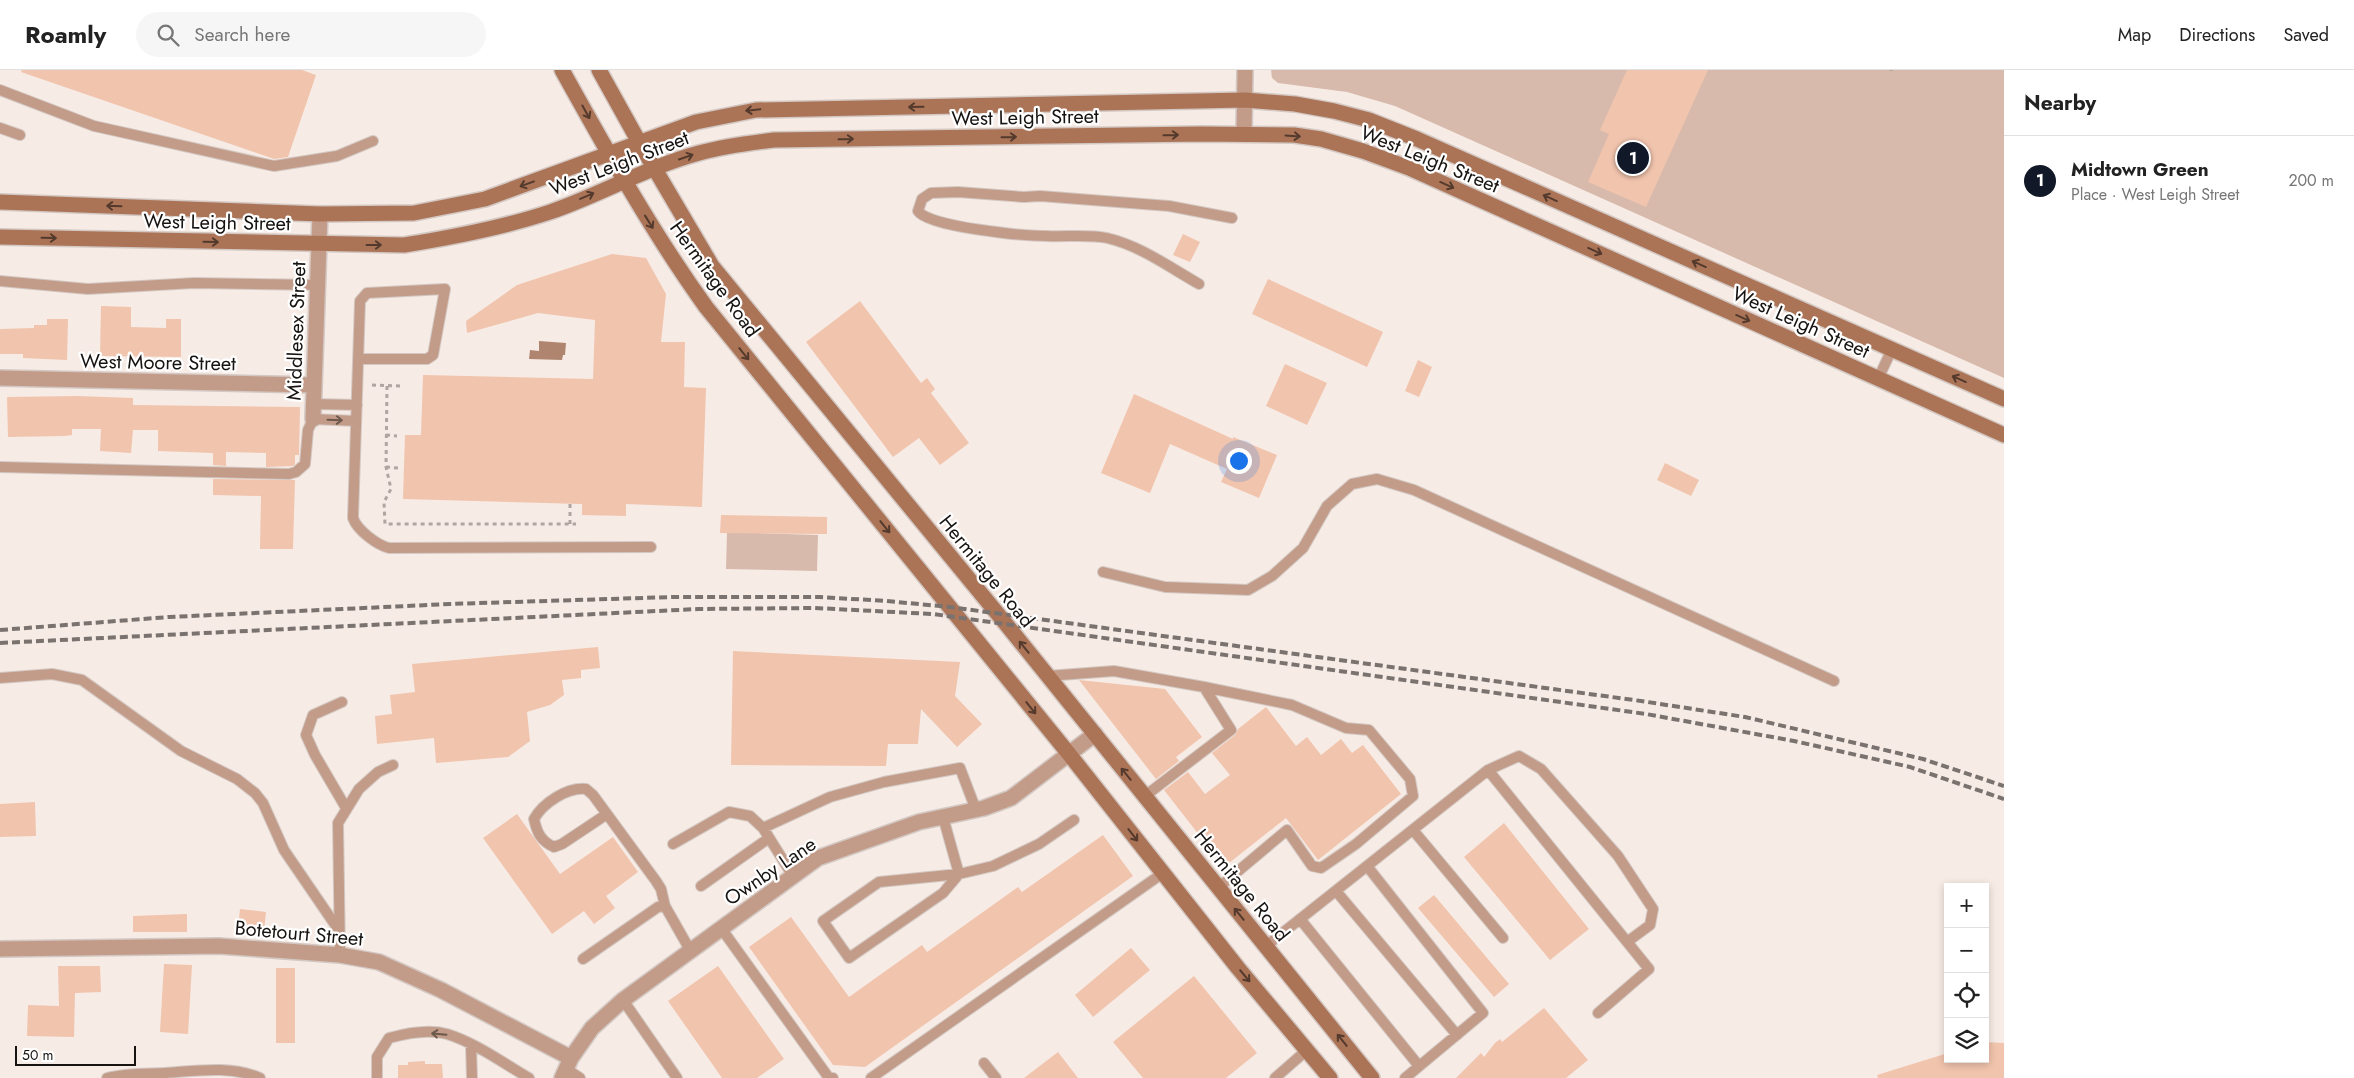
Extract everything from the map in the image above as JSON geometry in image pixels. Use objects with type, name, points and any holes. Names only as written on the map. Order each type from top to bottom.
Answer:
[{"type":"street","name":"Hermitage Road","points":[[562,70],[624,180],[675,264],[706,307],[1330,1078]]},
{"type":"street","name":"Hermitage Road","points":[[599,70],[712,266],[1048,676],[1372,1078]]},
{"type":"street","points":[[1244,134],[1245,70]]},
{"type":"street","name":"West Leigh Street","points":[[0,202],[320,214],[414,213],[486,199],[696,122],[756,110],[1244,100],[1295,104],[1369,120],[1418,139],[2004,399]]},
{"type":"street","name":"West Leigh Street","points":[[0,237],[404,245],[461,236],[551,211],[654,168],[698,153],[733,145],[774,140],[1294,135],[1321,139],[1364,151],[1409,168],[2004,435]]},
{"type":"street","name":"Middlesex Street","points":[[313,419],[320,214]]},
{"type":"street","name":"West Moore Street","points":[[0,378],[314,385]]},
{"type":"street","name":"Ownby Lane","points":[[566,1068],[592,1028],[623,1000],[818,858],[919,822],[976,810],[1011,798],[1094,734]]},
{"type":"street","name":"Botetourt Street","points":[[0,949],[219,946],[340,954],[379,962],[441,990],[566,1068]]},
{"type":"lane","points":[[0,90],[94,126],[274,166],[337,156],[373,141]]},
{"type":"lane","points":[[0,128],[20,135]]},
{"type":"lane","points":[[1199,284],[1136,247],[1105,238],[1044,236],[986,230],[937,222],[921,216],[918,211],[922,199],[931,193],[958,192],[1169,206],[1232,218]]},
{"type":"lane","points":[[0,281],[88,289],[194,283],[317,285]]},
{"type":"lane","points":[[358,359],[427,359],[433,355],[445,289],[367,293],[360,300],[358,359],[357,405],[353,518],[355,525],[382,547],[651,548]]},
{"type":"lane","points":[[1878,379],[1892,349]]},
{"type":"lane","points":[[314,404],[357,405]]},
{"type":"lane","points":[[0,467],[289,474],[296,472],[306,464],[308,430],[313,419],[356,421]]},
{"type":"lane","points":[[1102,572],[1165,587],[1248,590],[1272,576],[1303,548],[1328,506],[1338,494],[1352,484],[1377,479],[1414,490],[1834,681]]},
{"type":"lane","points":[[1048,676],[1114,671],[1292,705],[1346,728],[1370,730],[1410,779],[1413,796],[1356,844],[1321,868],[1312,866],[1287,830],[1218,888]]},
{"type":"lane","points":[[0,678],[52,674],[82,680],[181,751],[237,779],[256,793],[263,802],[284,850],[338,929]]},
{"type":"lane","points":[[1145,796],[1231,730],[1204,687]]},
{"type":"lane","points":[[342,702],[313,715],[306,735],[315,755],[346,808]]},
{"type":"lane","points":[[1266,946],[1488,770],[1519,756],[1541,769],[1618,856],[1653,909],[1650,924],[1627,942]]},
{"type":"lane","points":[[340,954],[338,929],[338,823],[358,788],[378,772],[392,766]]},
{"type":"lane","points":[[762,828],[830,797],[884,782],[960,768],[976,810]]},
{"type":"lane","points":[[1488,770],[1649,969],[1598,1013]]},
{"type":"lane","points":[[607,814],[562,844],[554,847],[544,842],[536,832],[534,819],[539,809],[566,793],[578,788],[586,789],[607,814],[656,881],[661,889],[665,906],[690,950]]},
{"type":"lane","points":[[673,844],[730,812],[750,816],[762,828],[793,876]]},
{"type":"lane","points":[[943,817],[959,874]]},
{"type":"lane","points":[[959,874],[943,893],[849,958],[823,921],[878,882],[959,874],[993,866],[1018,855],[1074,820]]},
{"type":"lane","points":[[1413,830],[1503,938]]},
{"type":"lane","points":[[701,886],[769,838]]},
{"type":"lane","points":[[1367,866],[1483,1013],[1405,1078]]},
{"type":"lane","points":[[871,1078],[1163,873]]},
{"type":"lane","points":[[1336,890],[1457,1035]]},
{"type":"lane","points":[[583,959],[658,907],[665,906]]},
{"type":"lane","points":[[1300,919],[1419,1066]]},
{"type":"lane","points":[[721,928],[830,1078],[833,1078]]},
{"type":"lane","points":[[623,1000],[677,1078]]},
{"type":"lane","points":[[377,1078],[377,1057],[389,1038],[409,1032],[446,1034],[471,1045],[529,1078]]},
{"type":"lane","points":[[471,1045],[472,1078]]},
{"type":"lane","points":[[1275,1078],[1307,1050]]},
{"type":"lane","points":[[984,1063],[996,1078]]},
{"type":"lane","points":[[566,1068],[580,1078]]},
{"type":"lane","points":[[107,1078],[123,1074],[216,1070],[249,1074],[260,1078]]},
{"type":"path","points":[[372,385],[401,386]]},
{"type":"path","points":[[387,386],[386,467],[391,488],[384,502],[385,524],[576,524]]},
{"type":"path","points":[[386,435],[397,436]]},
{"type":"path","points":[[386,467],[398,468]]},
{"type":"path","points":[[570,503],[570,524]]},
{"type":"shaded area","points":[[1271,70],[2004,70],[2004,378],[1395,106],[1347,92],[1278,83],[1272,78]]},
{"type":"shaded area","points":[[539,341],[566,343],[565,355],[563,355],[562,360],[529,359],[530,350],[539,351]]},
{"type":"shaded area","points":[[727,532],[818,535],[817,571],[726,569]]},
{"type":"building","points":[[22,70],[302,70],[316,75],[288,157],[274,159],[21,72]]},
{"type":"building","points":[[1627,70],[1708,70],[1646,207],[1588,182],[1609,134],[1600,130]]},
{"type":"building","points":[[1183,234],[1200,242],[1190,262],[1173,255]]},
{"type":"building","points":[[612,254],[646,258],[666,294],[661,342],[685,342],[684,387],[706,388],[702,507],[626,504],[626,516],[582,515],[582,504],[403,499],[405,435],[421,435],[423,375],[593,379],[595,320],[538,313],[467,333],[466,321],[517,285]]},
{"type":"building","points":[[1268,279],[1383,332],[1367,367],[1252,314]]},
{"type":"building","points":[[860,301],[921,383],[927,378],[935,389],[931,393],[969,443],[940,465],[919,438],[893,457],[806,342]]},
{"type":"building","points":[[101,306],[131,307],[131,327],[166,328],[166,319],[181,319],[181,357],[100,356]]},
{"type":"building","points":[[47,319],[68,319],[67,360],[23,358],[23,354],[0,354],[0,329],[34,328],[34,325],[47,325]]},
{"type":"building","points":[[1418,360],[1432,367],[1419,397],[1405,391]]},
{"type":"building","points":[[1285,364],[1327,383],[1307,425],[1266,406]]},
{"type":"building","points":[[1134,394],[1233,439],[1233,437],[1277,455],[1259,498],[1221,482],[1227,469],[1170,444],[1150,493],[1101,473]]},
{"type":"building","points":[[77,396],[133,398],[133,405],[300,407],[299,455],[295,455],[295,464],[293,466],[266,467],[266,453],[226,452],[226,466],[213,465],[213,453],[158,451],[158,430],[133,430],[131,453],[100,451],[101,429],[72,429],[72,435],[65,436],[8,437],[7,397]]},
{"type":"building","points":[[1665,463],[1699,480],[1691,496],[1657,480]]},
{"type":"building","points":[[213,479],[295,480],[293,549],[260,549],[261,496],[213,495]]},
{"type":"building","points":[[721,515],[827,517],[827,534],[720,533]]},
{"type":"building","points":[[598,647],[600,668],[581,670],[581,678],[562,680],[564,695],[550,705],[527,712],[530,741],[508,757],[436,763],[434,738],[377,744],[375,716],[392,714],[390,695],[415,692],[412,664]]},
{"type":"building","points":[[733,651],[960,662],[955,696],[982,724],[957,747],[921,709],[918,744],[888,744],[886,766],[731,765]]},
{"type":"building","points":[[1079,680],[1165,689],[1202,737],[1176,757],[1179,761],[1156,779]]},
{"type":"building","points":[[1266,707],[1296,746],[1307,737],[1321,755],[1341,739],[1352,753],[1363,745],[1401,794],[1318,860],[1286,818],[1224,867],[1164,790],[1188,772],[1205,794],[1230,775],[1212,753]]},
{"type":"building","points":[[35,802],[36,836],[0,837],[0,804]]},
{"type":"building","points":[[517,814],[560,874],[613,837],[638,872],[606,896],[615,908],[594,924],[584,911],[552,934],[483,838]]},
{"type":"building","points":[[1504,823],[1589,929],[1550,960],[1464,857]]},
{"type":"building","points":[[1103,835],[1133,876],[865,1067],[833,1065],[749,947],[791,917],[849,997],[922,945],[927,952],[1018,887],[1022,892]]},
{"type":"building","points":[[1434,895],[1509,984],[1494,997],[1418,908]]},
{"type":"building","points":[[240,909],[266,912],[264,931],[238,929]]},
{"type":"building","points":[[187,914],[187,932],[133,932],[133,916]]},
{"type":"building","points":[[1131,948],[1150,970],[1093,1017],[1075,995]]},
{"type":"building","points":[[164,964],[192,965],[188,1034],[160,1032]]},
{"type":"building","points":[[58,966],[100,966],[101,992],[75,993],[74,1037],[27,1036],[28,1005],[59,1006]]},
{"type":"building","points":[[718,966],[784,1059],[757,1078],[722,1078],[668,1001]]},
{"type":"building","points":[[276,968],[295,968],[295,1043],[276,1043]]},
{"type":"building","points":[[1194,976],[1257,1053],[1226,1078],[1143,1078],[1113,1042]]},
{"type":"building","points":[[1544,1008],[1588,1060],[1566,1078],[1456,1078],[1481,1053],[1484,1057],[1495,1043],[1500,1039],[1502,1042]]},
{"type":"building","points":[[1989,1042],[2004,1043],[2004,1078],[1878,1078],[1877,1075],[1944,1054],[1944,1063],[1989,1063]]},
{"type":"building","points":[[1058,1052],[1078,1078],[1024,1078]]},
{"type":"building","points":[[425,1061],[425,1064],[442,1064],[443,1078],[398,1078],[398,1065],[408,1065],[408,1062]]},
{"type":"railway","points":[[0,630],[169,617],[450,604],[673,597],[820,597],[886,601],[950,607],[1641,701],[1745,717],[1923,759],[2004,786]]},
{"type":"railway","points":[[0,643],[698,609],[815,608],[933,614],[1646,714],[1794,741],[1910,767],[2004,799]]},
{"type":"place","name":"Midtown Green","points":[[1633,158]]}]
